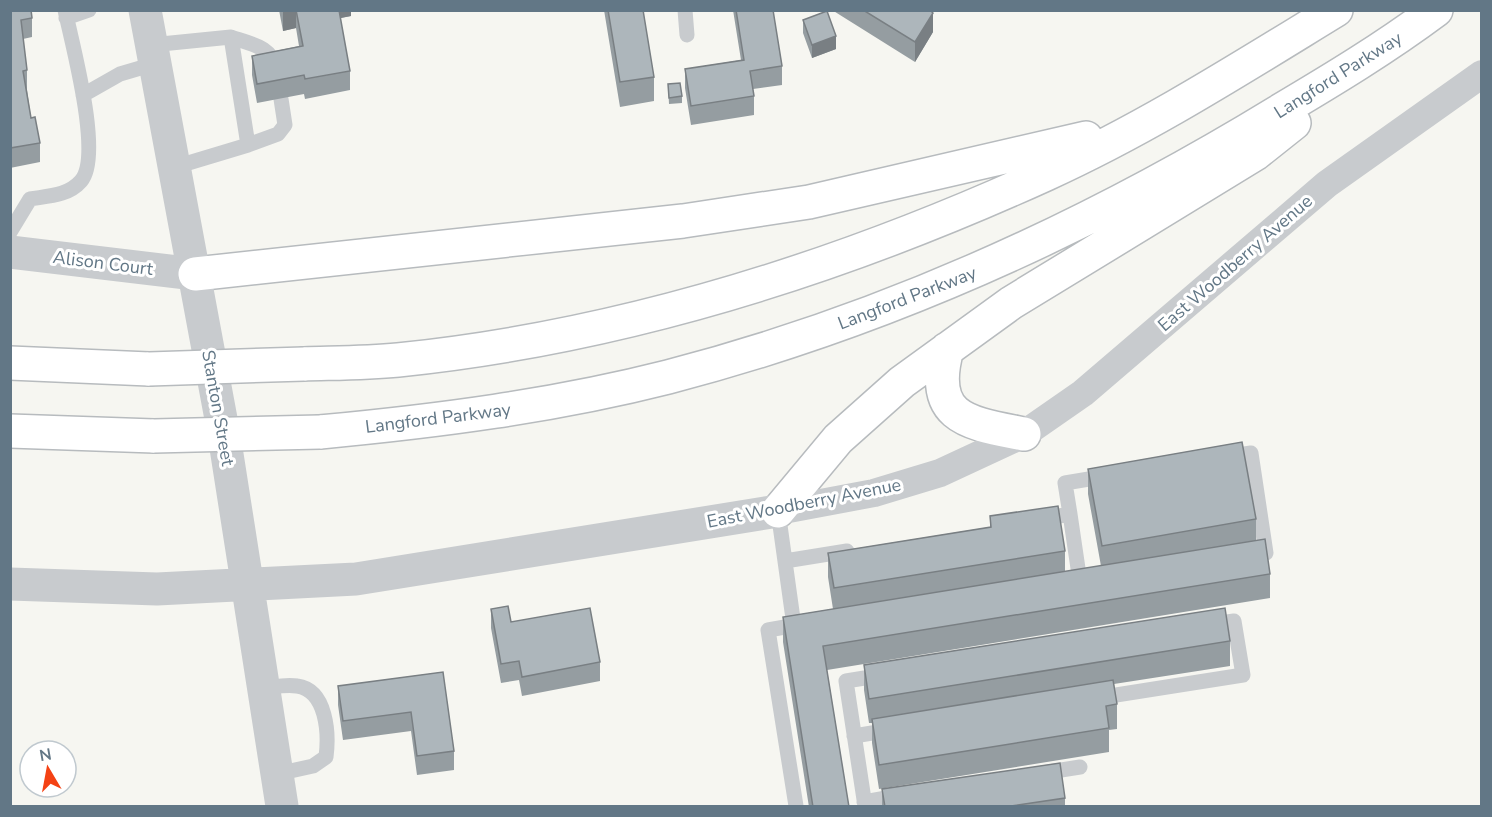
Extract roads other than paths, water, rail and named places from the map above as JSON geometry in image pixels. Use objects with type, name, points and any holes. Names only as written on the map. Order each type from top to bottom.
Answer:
[{"type":"highway","points":[[10,363],[149,369],[397,360],[499,346],[622,322],[732,292],[928,225],[1048,173],[1144,124],[1336,10]]},
{"type":"highway","name":"Langford Parkway","points":[[10,431],[154,436],[320,432],[434,421],[543,404],[667,377],[817,333],[1023,250],[1192,165],[1389,45],[1436,10]]},
{"type":"highway","points":[[778,510],[838,439],[902,382],[1011,303],[1255,154],[1389,45]]},
{"type":"highway","points":[[195,274],[683,221],[809,202],[1021,155],[1144,124]]},
{"type":"highway","points":[[947,349],[941,381],[944,399],[954,413],[975,423],[1024,434]]},
{"type":"street","name":"Stanton Street","points":[[145,10],[195,274],[248,585],[282,807]]},
{"type":"street","name":"East Woodberry Avenue","points":[[10,584],[156,589],[356,579],[874,493],[929,476],[1024,434],[1083,393],[1327,184],[1482,74]]},
{"type":"street","name":"Alison Court","points":[[10,252],[195,274]]},
{"type":"lane","points":[[10,232],[30,199],[63,194],[81,181],[90,161],[83,95],[66,14],[88,10]]},
{"type":"lane","points":[[685,10],[687,35]]},
{"type":"lane","points":[[83,95],[153,54],[231,37],[268,51],[274,59],[276,70]]},
{"type":"lane","points":[[231,37],[248,145]]},
{"type":"lane","points":[[175,167],[278,134],[285,125],[281,99]]},
{"type":"lane","points":[[1204,461],[1251,453],[1266,553],[1243,556]]},
{"type":"lane","points":[[1080,582],[1065,483],[1123,474]]},
{"type":"lane","points":[[778,510],[794,626]]},
{"type":"lane","points":[[1028,521],[1070,514]]},
{"type":"lane","points":[[785,561],[866,548]]},
{"type":"lane","points":[[1078,700],[1243,675],[1234,621],[1187,628]]},
{"type":"lane","points":[[796,807],[768,630],[817,622]]},
{"type":"lane","points":[[893,673],[846,681],[865,804],[921,792]]},
{"type":"lane","points":[[264,688],[295,685],[308,689],[318,699],[328,740],[326,757],[313,766],[277,774]]},
{"type":"lane","points":[[854,736],[901,728]]},
{"type":"lane","points":[[1023,776],[1080,767]]}]
